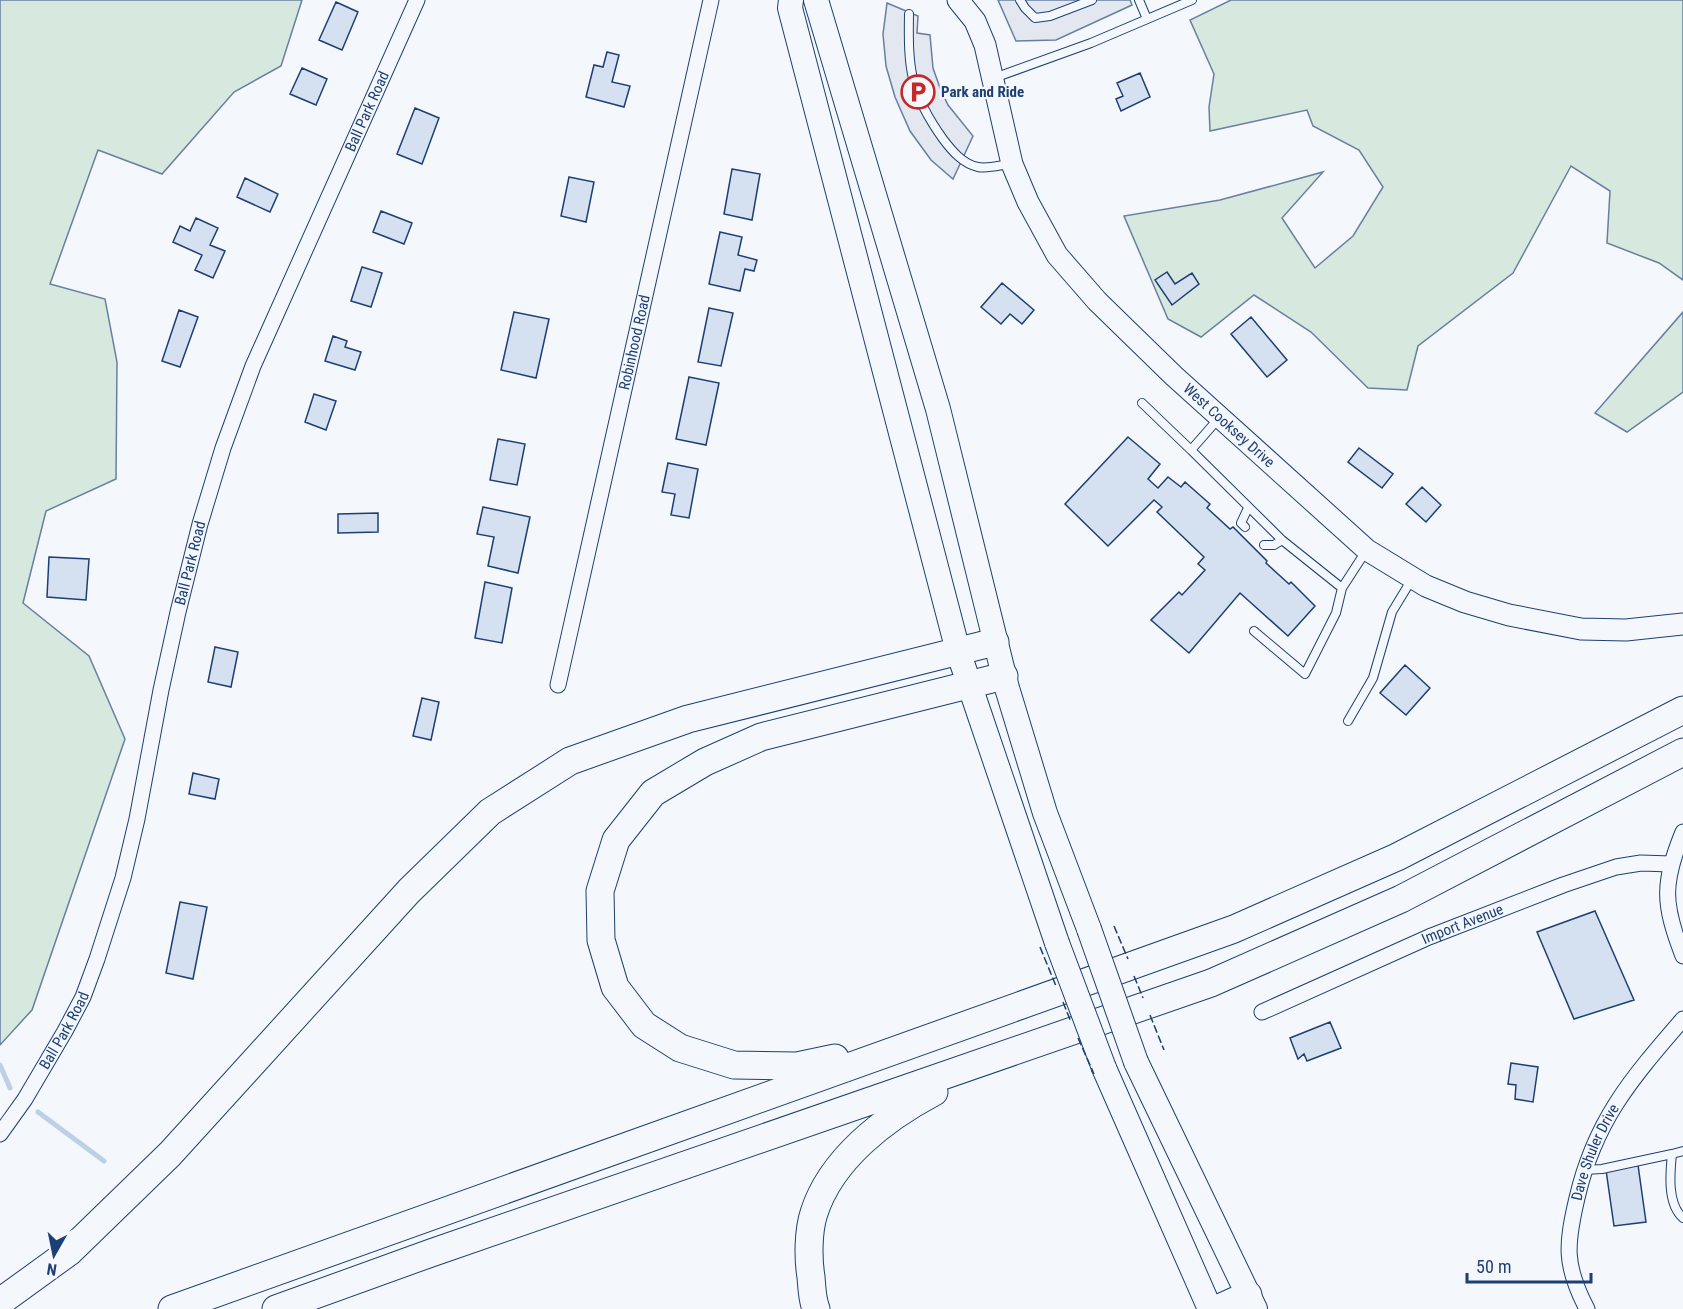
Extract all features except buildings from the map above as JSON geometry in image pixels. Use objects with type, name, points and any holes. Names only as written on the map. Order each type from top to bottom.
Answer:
[{"type":"highway","points":[[0,1302],[69,1252],[170,1154],[410,891],[490,812],[570,761],[688,719],[995,642]]},
{"type":"highway","points":[[927,1040],[797,1066],[734,1065],[680,1048],[645,1024],[615,987],[601,940],[600,891],[616,840],[653,793],[705,762],[761,737],[1004,676]]},
{"type":"highway","points":[[172,1309],[927,1040],[1255,920],[1397,857],[1683,710]]},
{"type":"highway","points":[[276,1309],[1210,983],[1380,909],[1683,752]]},
{"type":"highway","points":[[816,1309],[808,1261],[813,1214],[833,1174],[864,1141],[909,1105],[999,1057]]},
{"type":"highway","points":[[1217,1309],[1252,1302]]},
{"type":"main road","points":[[791,0],[790,9],[968,685],[1057,943],[1104,1068],[1210,1309]]},
{"type":"main road","points":[[816,0],[938,410],[1004,676],[1045,813],[1136,1062],[1252,1302]]},
{"type":"street","name":"Ball Park Road","points":[[0,1134],[25,1100],[65,1031],[83,997],[98,959],[123,878],[178,612],[200,524],[223,448],[253,366],[417,0]]},
{"type":"street","name":"Robinhood Road","points":[[558,684],[711,0]]},
{"type":"street","name":"West Cooksey Drive","points":[[958,0],[975,21],[985,45],[1012,164],[1028,202],[1057,255],[1097,301],[1220,417],[1367,550],[1426,585],[1466,602],[1509,615],[1581,628],[1626,630],[1683,624]]},
{"type":"street","points":[[1683,834],[1671,864],[1667,886],[1668,908],[1683,956]]},
{"type":"street","name":"Import Avenue","points":[[1262,1012],[1429,937],[1563,885],[1616,867],[1641,863],[1671,864]]},
{"type":"street","name":"Dave Shuler Drive","points":[[1587,1309],[1579,1294],[1567,1250],[1571,1222],[1584,1170],[1604,1121],[1635,1074],[1683,1019]]},
{"type":"lane","points":[[1020,0],[1035,18],[1050,16],[1092,0]]},
{"type":"lane","points":[[1139,0],[1147,19]]},
{"type":"lane","points":[[993,78],[1091,43],[1192,0]]},
{"type":"lane","points":[[909,14],[908,57],[913,84],[926,116],[948,146],[965,162],[980,168],[1012,164]]},
{"type":"lane","points":[[1142,403],[1282,540],[1342,588]]},
{"type":"lane","points":[[1191,450],[1220,417]]},
{"type":"lane","points":[[1245,527],[1241,523],[1248,508]]},
{"type":"lane","points":[[1264,545],[1275,545],[1282,540]]},
{"type":"lane","points":[[1254,631],[1305,674],[1336,613],[1342,588],[1367,550]]},
{"type":"lane","points":[[1348,722],[1373,678],[1392,612],[1413,578]]},
{"type":"lane","points":[[1584,1170],[1602,1169],[1683,1152]]},
{"type":"lane","points":[[1672,1154],[1670,1173],[1674,1202],[1683,1218]]},
{"type":"shaded area","points":[[0,0],[302,0],[281,66],[234,92],[162,174],[98,150],[50,284],[105,299],[117,362],[116,479],[46,511],[23,603],[89,656],[125,739],[32,1010],[0,1045]]},
{"type":"shaded area","points":[[998,0],[1130,0],[1132,5],[1056,40],[1016,41]]},
{"type":"shaded area","points":[[1231,0],[1683,0],[1683,280],[1659,263],[1607,243],[1610,191],[1571,166],[1513,273],[1418,346],[1407,390],[1368,388],[1311,332],[1254,295],[1201,337],[1168,319],[1124,216],[1220,200],[1323,172],[1282,218],[1315,268],[1353,236],[1383,187],[1359,150],[1313,126],[1307,110],[1210,131],[1209,107],[1214,74],[1190,20]]},
{"type":"shaded area","name":"Park and Ride","points":[[887,3],[918,16],[917,33],[930,35],[933,68],[940,88],[948,105],[973,136],[953,179],[931,160],[910,131],[895,97],[886,66],[883,34]]},
{"type":"shaded area","points":[[1683,312],[1683,392],[1627,432],[1595,413]]},
{"type":"waterway","points":[[0,1065],[10,1088]]},
{"type":"waterway","points":[[38,1112],[104,1161]]},
{"type":"fence","points":[[1114,926],[1128,959]]},
{"type":"fence","points":[[1040,947],[1056,986]]},
{"type":"fence","points":[[1134,976],[1143,998]]},
{"type":"fence","points":[[1063,1002],[1071,1022]]},
{"type":"fence","points":[[1150,1015],[1164,1050]]},
{"type":"fence","points":[[1078,1038],[1094,1074]]},
{"type":"place","name":"Park and Ride","points":[[918,92]]}]
